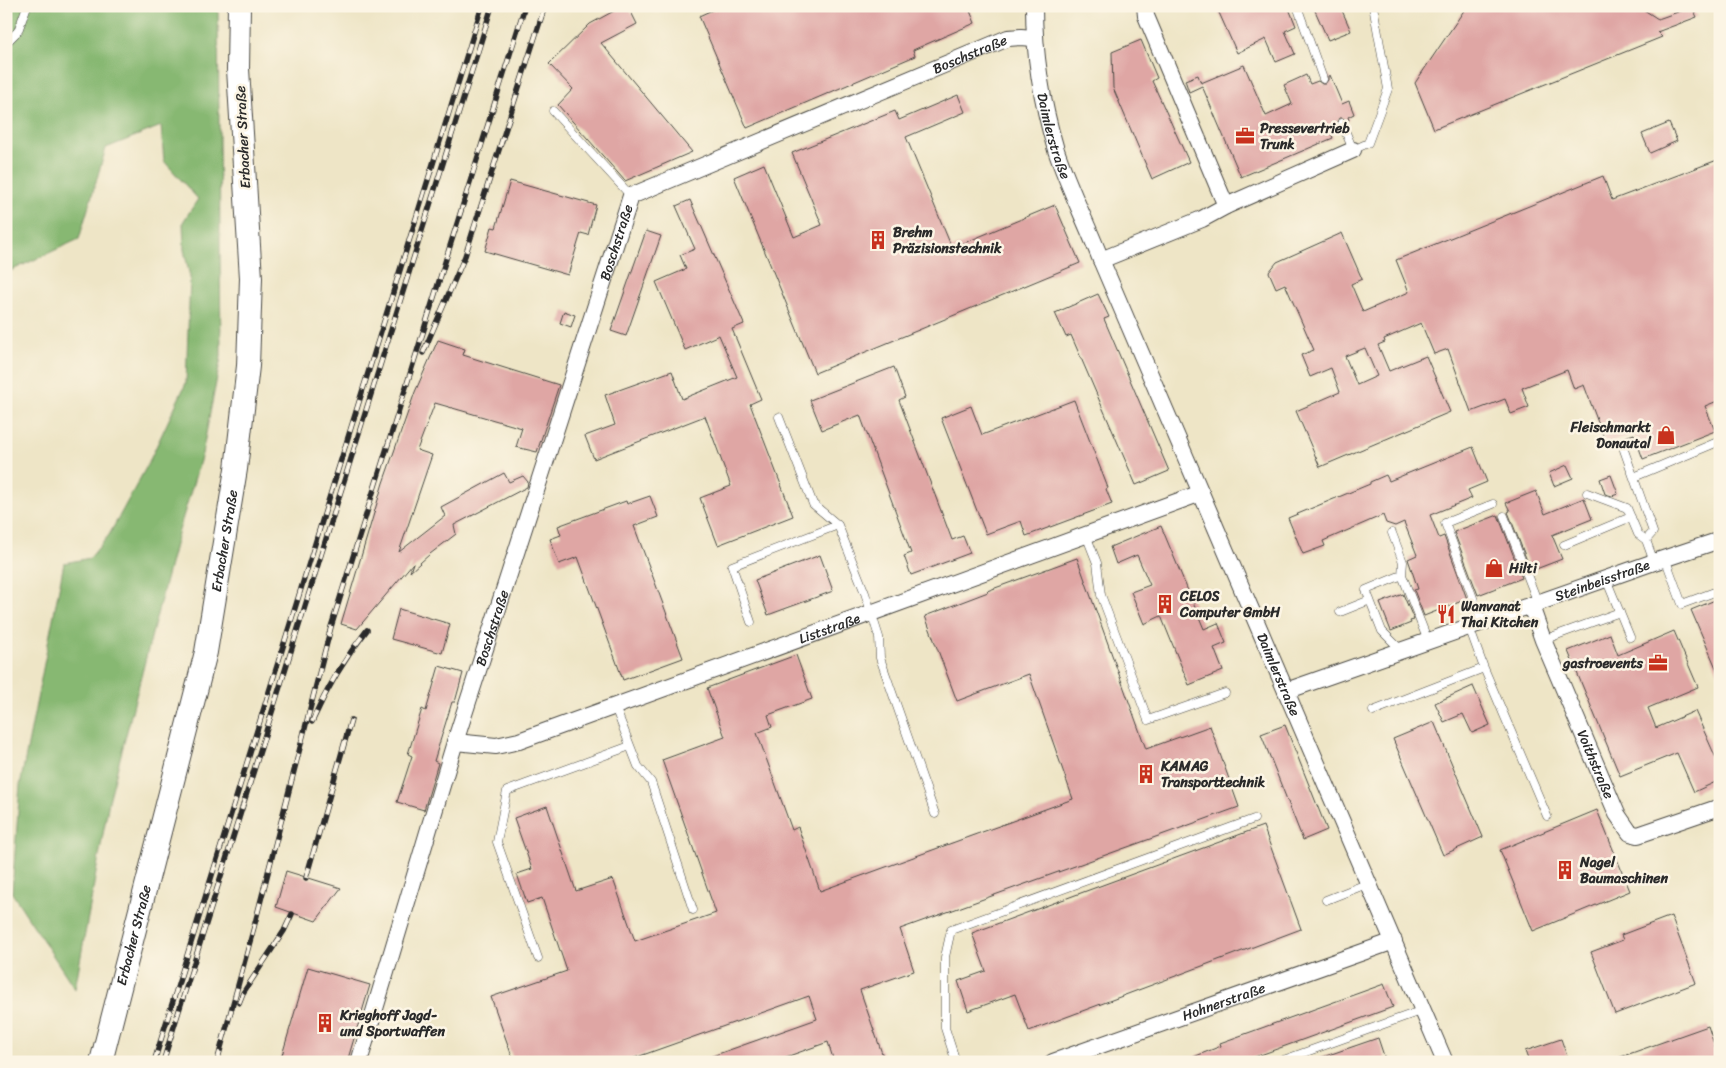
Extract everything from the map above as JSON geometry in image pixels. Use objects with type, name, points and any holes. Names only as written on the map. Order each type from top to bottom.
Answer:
[{"type":"main road","name":"Erbacher Straße","points":[[101,1062],[206,652],[236,469],[248,366],[251,278],[238,69],[239,6]]},
{"type":"street","name":"Daimlerstraße","points":[[1034,6],[1034,38],[1044,106],[1057,151],[1101,260],[1445,1062]]},
{"type":"street","points":[[1145,6],[1146,16],[1226,206]]},
{"type":"street","name":"Boschstraße","points":[[359,1062],[456,742],[630,196],[1008,38],[1034,38]]},
{"type":"street","points":[[1101,260],[1202,219],[1226,206],[1352,150]]},
{"type":"street","name":"Liststraße","points":[[456,742],[496,746],[519,742],[1201,493]]},
{"type":"street","name":"Steinbeisstraße","points":[[1286,691],[1720,540]]},
{"type":"street","name":"Voithstraße","points":[[1534,605],[1543,640],[1617,814],[1630,833],[1638,835],[1720,807]]},
{"type":"street","name":"Hohnerstraße","points":[[1053,1062],[1394,941]]},
{"type":"lane","points":[[6,43],[18,31],[27,6]]},
{"type":"lane","points":[[1297,6],[1323,79]]},
{"type":"lane","points":[[1342,123],[1352,150],[1368,142],[1388,89],[1373,6]]},
{"type":"lane","name":"Boschstraße","points":[[553,111],[630,196]]},
{"type":"lane","points":[[779,417],[812,504],[838,525],[865,593],[879,637],[880,658],[935,814]]},
{"type":"lane","points":[[1634,478],[1720,441]]},
{"type":"lane","points":[[1624,450],[1653,532],[1646,540]]},
{"type":"lane","points":[[1587,493],[1627,508],[1638,534],[1646,540],[1660,560],[1682,604],[1720,590]]},
{"type":"lane","points":[[1493,504],[1444,523],[1476,625],[1484,668],[1547,816]]},
{"type":"lane","points":[[1504,516],[1534,605]]},
{"type":"lane","points":[[1564,545],[1631,517]]},
{"type":"lane","points":[[751,622],[732,566],[838,525]]},
{"type":"lane","points":[[1392,533],[1404,562],[1402,575],[1428,641]]},
{"type":"lane","points":[[1086,534],[1096,562],[1101,595],[1148,720],[1225,693]]},
{"type":"lane","points":[[1395,652],[1382,631],[1366,590],[1402,575]]},
{"type":"lane","points":[[1606,579],[1630,637]]},
{"type":"lane","points":[[1340,612],[1370,600]]},
{"type":"lane","points":[[1543,640],[1620,612]]},
{"type":"lane","points":[[1373,711],[1484,668]]},
{"type":"lane","points":[[615,707],[638,766],[651,782],[693,910]]},
{"type":"lane","points":[[538,958],[497,842],[507,791],[630,746]]},
{"type":"lane","points":[[956,1062],[944,1028],[945,957],[951,930],[1254,819]]},
{"type":"lane","points":[[1326,900],[1369,883]]},
{"type":"lane","points":[[1278,1062],[1423,1010]]},
{"type":"green space","points":[[6,6],[218,6],[221,357],[202,454],[177,537],[109,801],[75,989],[12,893],[20,785],[64,563],[90,558],[109,535],[148,464],[186,383],[190,277],[184,250],[183,222],[198,199],[164,161],[161,126],[106,148],[79,239],[6,273]]},
{"type":"building","points":[[623,6],[628,6],[637,24],[601,43],[692,152],[625,181],[558,105],[573,89],[549,64],[590,24]]},
{"type":"building","points":[[721,6],[968,6],[975,23],[913,50],[915,56],[747,128],[699,16]]},
{"type":"building","points":[[1216,6],[1288,6],[1296,26],[1285,31],[1295,54],[1276,62],[1266,39],[1237,53]]},
{"type":"building","points":[[1313,6],[1340,6],[1351,31],[1328,40]]},
{"type":"building","points":[[1467,6],[1638,6],[1658,19],[1692,7],[1697,17],[1657,32],[1662,37],[1434,129],[1415,83]]},
{"type":"building","points":[[1141,40],[1157,78],[1152,81],[1189,162],[1152,179],[1113,88],[1112,52]]},
{"type":"building","points":[[1244,65],[1266,116],[1292,104],[1284,85],[1306,75],[1310,84],[1318,81],[1325,84],[1330,75],[1342,104],[1349,101],[1354,114],[1348,117],[1349,120],[1347,121],[1339,118],[1337,125],[1329,129],[1333,138],[1241,177],[1202,86],[1189,92],[1185,80],[1198,75],[1201,83]]},
{"type":"building","name":"Brehm Präzisionstechnik","points":[[958,95],[965,112],[906,137],[952,248],[1055,205],[1080,263],[815,373],[734,177],[764,164],[794,237],[822,225],[792,153],[895,111],[899,120]]},
{"type":"building","points":[[1669,123],[1677,141],[1650,153],[1642,134]]},
{"type":"building","points":[[1720,159],[1720,294],[1715,296],[1720,307],[1720,400],[1705,406],[1715,431],[1643,459],[1634,434],[1606,444],[1584,385],[1574,389],[1567,370],[1522,388],[1529,407],[1511,414],[1505,399],[1471,412],[1448,349],[1434,354],[1421,323],[1384,339],[1385,342],[1378,345],[1389,371],[1426,356],[1450,412],[1320,467],[1296,411],[1340,392],[1331,368],[1310,377],[1301,355],[1314,350],[1285,284],[1276,288],[1269,272],[1277,262],[1342,233],[1362,279],[1351,284],[1363,312],[1409,292],[1396,260],[1603,176],[1612,200]],"holes":[[[1365,348],[1377,376],[1357,385],[1345,356]]]},
{"type":"building","points":[[510,181],[596,205],[588,235],[581,233],[568,275],[485,251],[492,227],[496,228]]},
{"type":"building","points":[[690,200],[744,324],[732,329],[761,399],[750,404],[793,516],[718,545],[700,498],[731,486],[705,416],[594,459],[585,436],[615,425],[605,395],[672,371],[682,399],[737,377],[719,335],[685,350],[656,282],[686,269],[680,255],[695,249],[676,206]]},
{"type":"building","points":[[646,231],[661,236],[626,336],[611,331]]},
{"type":"building","points":[[1098,294],[1109,317],[1104,319],[1169,471],[1136,485],[1071,335],[1066,337],[1055,313]]},
{"type":"building","points":[[564,311],[575,315],[571,327],[560,323]]},
{"type":"building","points":[[438,340],[465,349],[463,355],[559,385],[537,452],[516,447],[522,428],[435,403],[417,450],[432,455],[399,552],[445,516],[441,507],[504,473],[509,482],[523,476],[528,482],[527,487],[454,525],[456,534],[410,572],[413,563],[357,629],[341,624],[383,483],[415,392]]},
{"type":"building","points":[[894,367],[905,397],[899,400],[952,540],[963,536],[970,553],[911,575],[904,556],[911,553],[860,415],[822,430],[810,400]]},
{"type":"building","points":[[1074,400],[1108,488],[1106,489],[1112,504],[1026,536],[1021,521],[986,534],[941,418],[971,406],[982,435]]},
{"type":"building","points":[[1473,447],[1487,482],[1468,490],[1472,498],[1430,515],[1439,538],[1444,536],[1467,599],[1424,616],[1414,590],[1418,589],[1408,559],[1417,555],[1404,522],[1395,526],[1386,523],[1383,515],[1323,541],[1325,546],[1303,554],[1288,518],[1370,484],[1370,482],[1386,475],[1389,481]]},
{"type":"building","points":[[1567,465],[1573,478],[1554,486],[1549,473]]},
{"type":"building","points":[[1611,475],[1618,494],[1612,496],[1605,494],[1600,479]]},
{"type":"building","points":[[1536,491],[1545,514],[1584,498],[1592,519],[1552,535],[1562,559],[1531,571],[1506,503]]},
{"type":"building","points":[[650,496],[658,517],[634,526],[683,658],[623,680],[578,557],[559,564],[550,539],[561,535],[558,526],[626,501],[627,504]]},
{"type":"building","points":[[1498,515],[1522,578],[1478,595],[1454,532]]},
{"type":"building","name":"CELOS Computer GmbH","points":[[1161,526],[1204,629],[1218,623],[1226,643],[1214,648],[1223,671],[1189,685],[1161,616],[1144,624],[1131,592],[1150,585],[1137,555],[1116,564],[1110,547]]},
{"type":"building","points":[[820,555],[833,591],[768,615],[755,580]]},
{"type":"building","points":[[1077,558],[1146,749],[1210,726],[1239,807],[900,929],[914,971],[860,990],[885,1062],[834,1062],[828,1042],[772,1062],[701,1062],[701,1060],[817,1019],[809,996],[623,1062],[514,1062],[491,997],[567,971],[542,898],[527,903],[517,874],[532,869],[514,818],[547,806],[576,891],[613,879],[635,941],[716,913],[662,760],[725,737],[707,688],[796,655],[812,699],[768,715],[772,727],[757,733],[792,830],[798,827],[820,891],[1073,799],[1029,674],[957,701],[925,616]]},
{"type":"building","points":[[1403,594],[1414,620],[1391,631],[1380,603]]},
{"type":"building","points":[[1720,598],[1720,677],[1691,610]]},
{"type":"building","points":[[399,609],[450,624],[442,653],[391,639]]},
{"type":"building","points":[[1674,631],[1698,687],[1648,708],[1656,728],[1695,711],[1720,767],[1720,780],[1694,792],[1677,753],[1620,776],[1568,651],[1610,634],[1618,655]]},
{"type":"building","points":[[439,666],[463,673],[434,761],[438,763],[424,810],[397,802],[412,756],[408,754],[422,709],[426,711]]},
{"type":"building","points":[[1473,686],[1490,725],[1472,733],[1463,714],[1444,722],[1435,703]]},
{"type":"building","points":[[1434,722],[1483,837],[1443,855],[1393,739]]},
{"type":"building","points":[[1285,725],[1327,830],[1303,840],[1261,734]]},
{"type":"building","name":"Nagel Baumaschinen","points":[[1597,810],[1630,891],[1533,931],[1500,850]]},
{"type":"building","points":[[1263,826],[1301,929],[1029,1031],[1015,994],[968,1011],[958,981],[986,971],[972,933]]},
{"type":"building","points":[[286,871],[341,888],[316,921],[276,907]]},
{"type":"building","name":"Nagel Baumaschinen","points":[[1671,916],[1696,983],[1615,1014],[1591,952],[1623,940],[1621,935]]},
{"type":"building","name":"Krieghoff Jagd- und Sportwaffen","points":[[308,967],[370,985],[347,1062],[280,1062]]},
{"type":"building","points":[[1384,984],[1393,1007],[1241,1062],[1181,1062],[1221,1046],[1220,1043]]},
{"type":"building","points":[[1708,1026],[1720,1062],[1612,1062],[1612,1060]]},
{"type":"building","points":[[1378,1038],[1386,1062],[1314,1062],[1314,1060]]},
{"type":"building","points":[[1561,1039],[1569,1062],[1529,1062],[1525,1051]]},
{"type":"railway","points":[[154,1062],[482,6]]},
{"type":"railway","points":[[163,1062],[492,6]]},
{"type":"railway","points":[[217,1062],[254,927],[331,627],[525,6]]},
{"type":"railway","points":[[423,353],[465,256],[545,6]]},
{"type":"railway","points":[[312,722],[336,674],[367,630]]},
{"type":"railway","points":[[306,878],[351,720]]},
{"type":"railway","points":[[239,1003],[243,993],[284,931],[292,914]]},
{"type":"place","name":"Pressevertrieb Trunk","points":[[1245,136]]},
{"type":"place","name":"Brehm Präzisionstechnik","points":[[878,240]]},
{"type":"place","name":"Fleischmarkt Donautal","points":[[1666,435]]},
{"type":"place","name":"Hilti","points":[[1494,568]]},
{"type":"place","name":"CELOS Computer GmbH","points":[[1165,604]]},
{"type":"place","name":"Wanvanat Thai Kitchen","points":[[1446,614]]},
{"type":"place","name":"gastroevents","points":[[1658,663]]},
{"type":"place","name":"KAMAG Transporttechnik","points":[[1146,774]]},
{"type":"place","name":"Nagel Baumaschinen","points":[[1565,870]]},
{"type":"place","name":"Krieghoff Jagd- und Sportwaffen","points":[[325,1023]]}]
